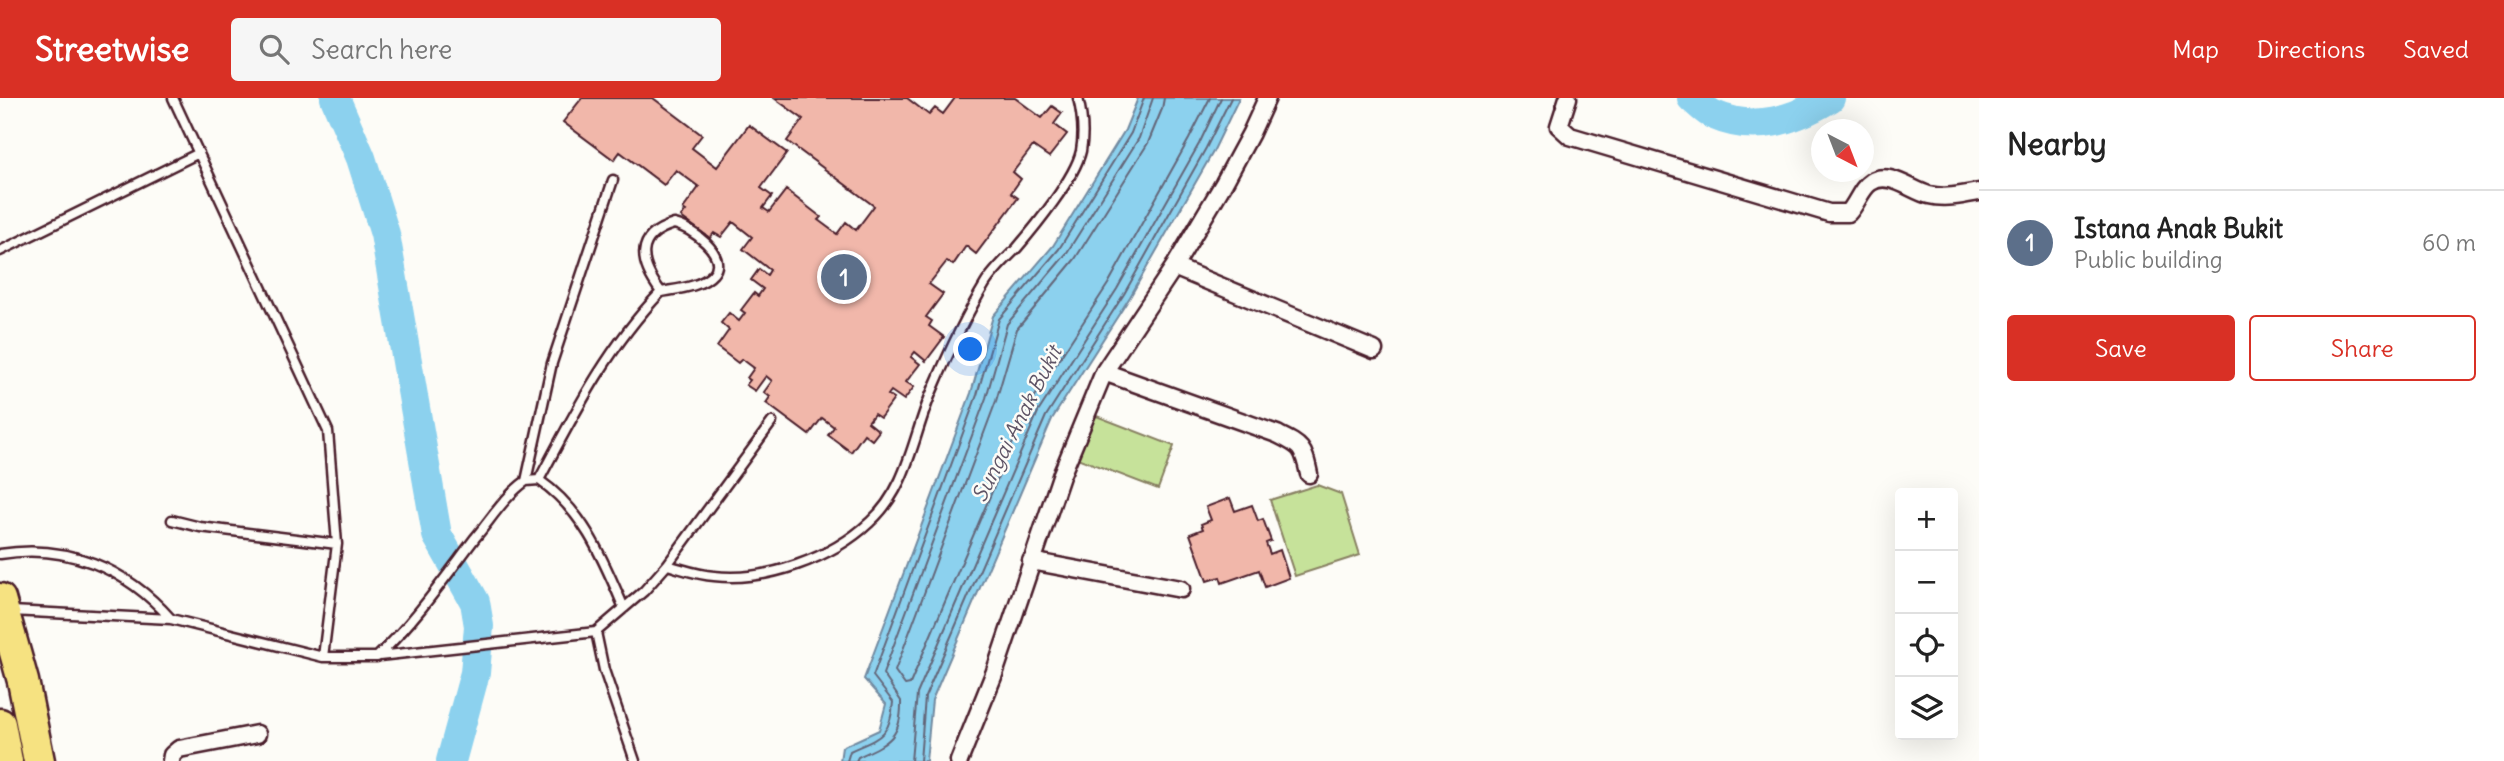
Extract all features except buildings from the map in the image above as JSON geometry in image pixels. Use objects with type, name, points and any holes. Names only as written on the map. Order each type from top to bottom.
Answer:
[{"type":"highway","points":[[2,605],[23,681],[39,761]]},
{"type":"highway","points":[[0,724],[7,761]]},
{"type":"street","points":[[959,761],[994,674],[1061,476],[1104,372],[1174,267],[1246,143],[1267,98]]},
{"type":"street","points":[[1568,98],[1559,127],[1570,136],[1829,213],[1848,213],[1869,183],[1878,179],[1904,183],[1927,195],[1940,197],[1979,192]]},
{"type":"street","points":[[1174,267],[1374,350]]},
{"type":"street","points":[[1104,372],[1277,434],[1299,446],[1306,458],[1309,474]]},
{"type":"street","points":[[1031,561],[1181,589]]},
{"type":"street","points":[[171,761],[172,755],[179,750],[257,734]]},
{"type":"lane","points":[[173,98],[328,431],[337,544],[323,657]]},
{"type":"lane","points":[[667,565],[714,576],[761,575],[793,568],[846,540],[871,522],[892,496],[906,467],[933,389],[986,282],[1040,220],[1066,181],[1081,152],[1081,112],[1078,98]]},
{"type":"lane","points":[[0,251],[199,153]]},
{"type":"lane","points":[[526,481],[552,363],[613,180]]},
{"type":"lane","points":[[539,480],[592,382],[644,309],[661,292],[706,279],[714,273],[717,267],[709,245],[682,225],[674,224],[662,228],[649,239],[643,253],[645,269],[661,292]]},
{"type":"lane","points":[[2,605],[171,619],[323,657],[377,657],[596,632],[644,591],[667,565],[772,422]]},
{"type":"lane","points":[[377,657],[405,630],[514,489],[526,481],[539,480],[553,489],[573,509],[594,541],[624,608]]},
{"type":"lane","points":[[172,520],[200,527],[337,544]]},
{"type":"lane","points":[[0,554],[54,552],[87,560],[133,583],[171,619]]},
{"type":"lane","points":[[596,632],[604,670],[635,761]]},
{"type":"green space","points":[[1081,410],[1174,446],[1158,489],[1064,453]]},
{"type":"green space","points":[[1317,485],[1341,494],[1360,555],[1295,576],[1270,500]]},
{"type":"water","name":"Sungai Anak Bukit","points":[[1138,98],[1239,98],[1213,152],[1130,297],[1052,419],[932,700],[926,761],[840,761],[842,747],[879,730],[886,704],[864,679],[971,393],[993,316],[1053,246],[1125,130]]},
{"type":"waterway","points":[[335,98],[361,158],[385,234],[437,535],[475,602],[479,626],[475,673],[451,761]]},
{"type":"waterway","points":[[1692,98],[1714,115],[1744,123],[1788,118],[1830,98]]},
{"type":"place","name":"Istana Anak Bukit","points":[[844,277]]}]
